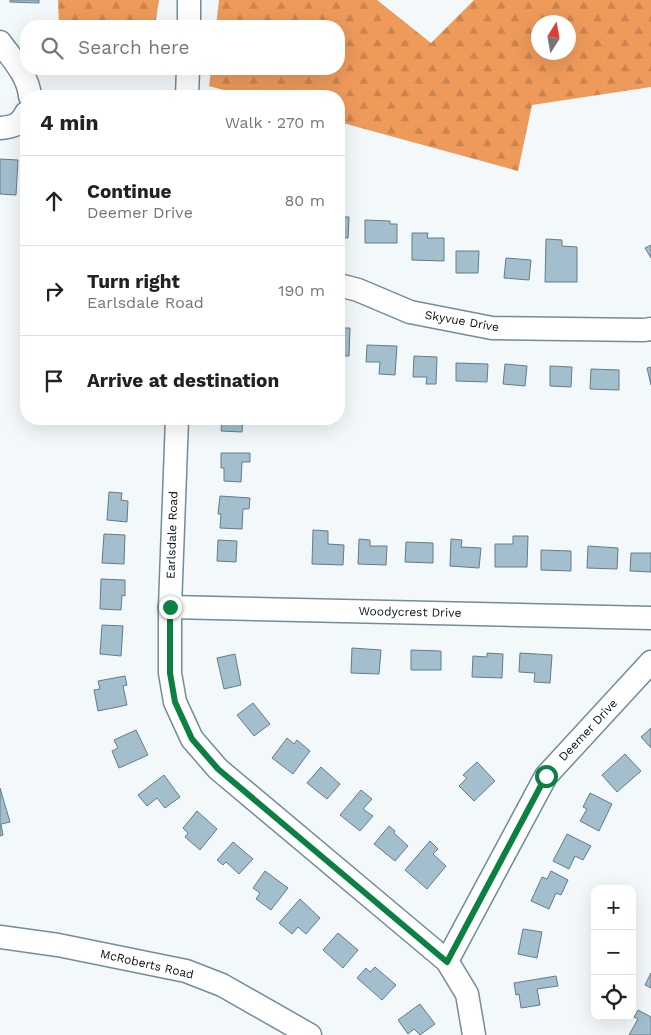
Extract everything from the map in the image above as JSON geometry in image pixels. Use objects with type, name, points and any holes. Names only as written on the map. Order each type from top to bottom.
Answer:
[{"type":"street","points":[[189,0],[189,20]]},
{"type":"street","points":[[0,42],[20,70]]},
{"type":"street","points":[[24,75],[29,90]]},
{"type":"street","points":[[187,90],[188,75]]},
{"type":"street","points":[[0,128],[14,126],[20,122]]},
{"type":"street","name":"Skyvue Drive","points":[[345,287],[358,290],[410,312],[492,328],[644,330],[651,328]]},
{"type":"street","name":"Earlsdale Road","points":[[177,425],[170,607],[170,673],[175,702],[192,739],[218,769],[447,962],[467,994],[474,1035]]},
{"type":"street","name":"Woodycrest Drive","points":[[170,607],[651,618]]},
{"type":"street","name":"Deemer Drive","points":[[447,962],[546,776],[651,662]]},
{"type":"street","name":"McRoberts Road","points":[[0,937],[58,945],[186,971],[222,985],[310,1035]]},
{"type":"green space","points":[[58,0],[159,0],[156,20],[59,20]]},
{"type":"green space","points":[[219,0],[377,0],[431,43],[474,0],[651,0],[651,87],[532,105],[518,171],[345,124],[345,90],[223,90],[209,86],[210,75],[345,75],[345,20],[217,20]]},
{"type":"building","points":[[10,0],[39,0],[39,3],[10,2]]},
{"type":"building","points":[[0,159],[18,160],[16,195],[0,194]]},
{"type":"building","points":[[345,217],[349,217],[348,238],[345,238]]},
{"type":"building","points":[[365,220],[390,221],[390,224],[397,224],[397,243],[365,243]]},
{"type":"building","points":[[412,233],[428,233],[427,238],[444,238],[444,261],[412,260]]},
{"type":"building","points":[[546,239],[562,240],[562,246],[577,247],[577,282],[545,282]]},
{"type":"building","points":[[651,245],[651,258],[645,248]]},
{"type":"building","points":[[456,251],[479,251],[478,273],[456,273]]},
{"type":"building","points":[[506,258],[531,260],[529,280],[504,278]]},
{"type":"building","points":[[345,328],[350,328],[349,356],[345,356]]},
{"type":"building","points":[[367,345],[397,346],[395,375],[379,374],[380,362],[366,362]]},
{"type":"building","points":[[414,356],[437,357],[436,384],[426,384],[427,377],[413,377]]},
{"type":"building","points":[[456,363],[488,364],[487,382],[456,381]]},
{"type":"building","points":[[505,364],[527,366],[525,386],[503,384]]},
{"type":"building","points":[[550,366],[572,367],[571,387],[550,386]]},
{"type":"building","points":[[651,367],[651,385],[647,368]]},
{"type":"building","points":[[591,369],[619,370],[619,390],[590,389]]},
{"type":"building","points":[[222,425],[243,425],[242,432],[221,431]]},
{"type":"building","points":[[221,453],[250,453],[250,462],[242,462],[241,482],[224,481],[224,468],[221,468]]},
{"type":"building","points":[[109,492],[122,493],[121,500],[128,501],[127,522],[107,520]]},
{"type":"building","points":[[220,496],[250,498],[249,509],[243,509],[242,529],[220,528],[221,514],[218,514]]},
{"type":"building","points":[[313,530],[328,531],[328,544],[344,545],[343,565],[312,564]]},
{"type":"building","points":[[104,534],[125,535],[124,564],[102,563]]},
{"type":"building","points":[[513,536],[528,536],[527,567],[495,567],[495,544],[513,544]]},
{"type":"building","points":[[359,539],[370,540],[370,546],[387,546],[386,565],[358,564]]},
{"type":"building","points":[[451,539],[462,540],[461,547],[481,548],[479,568],[450,566]]},
{"type":"building","points":[[218,540],[237,541],[236,562],[217,561]]},
{"type":"building","points":[[406,542],[433,543],[433,563],[405,562]]},
{"type":"building","points":[[588,546],[618,548],[617,569],[587,568]]},
{"type":"building","points":[[541,550],[571,551],[571,571],[541,570]]},
{"type":"building","points":[[631,553],[651,553],[651,572],[630,571]]},
{"type":"building","points":[[101,579],[125,580],[125,596],[122,595],[121,610],[100,609]]},
{"type":"building","points":[[102,625],[123,626],[121,656],[100,654]]},
{"type":"building","points":[[352,648],[381,650],[379,674],[351,673]]},
{"type":"building","points":[[411,650],[441,651],[441,670],[411,670]]},
{"type":"building","points":[[487,653],[503,654],[502,678],[472,677],[473,656],[487,657]]},
{"type":"building","points":[[520,653],[552,655],[550,683],[534,682],[535,673],[519,672]]},
{"type":"building","points":[[235,654],[241,685],[224,689],[217,658]]},
{"type":"building","points":[[125,676],[127,685],[123,686],[127,705],[98,711],[94,690],[100,689],[98,681]]},
{"type":"building","points":[[253,703],[270,724],[254,736],[237,715]]},
{"type":"building","points":[[651,728],[651,748],[641,737]]},
{"type":"building","points":[[136,730],[148,755],[119,768],[112,751],[118,748],[114,740]]},
{"type":"building","points":[[287,738],[294,744],[297,740],[310,751],[293,774],[272,758]]},
{"type":"building","points":[[625,754],[641,771],[617,792],[602,775]]},
{"type":"building","points":[[477,762],[495,781],[474,801],[459,786],[467,778],[463,775]]},
{"type":"building","points":[[321,767],[340,784],[327,799],[307,783]]},
{"type":"building","points":[[164,775],[180,797],[165,808],[157,798],[147,806],[138,795]]},
{"type":"building","points":[[0,788],[10,822],[1,824],[3,835],[0,836]]},
{"type":"building","points":[[361,790],[372,799],[363,809],[373,816],[360,831],[340,815]]},
{"type":"building","points":[[590,793],[612,804],[599,831],[580,821],[587,809],[583,807]]},
{"type":"building","points":[[197,811],[217,829],[200,850],[185,837],[188,833],[183,828]]},
{"type":"building","points":[[389,826],[408,846],[395,861],[374,844]]},
{"type":"building","points":[[567,834],[591,846],[583,860],[575,856],[569,869],[553,861]]},
{"type":"building","points":[[430,841],[438,849],[433,854],[446,866],[427,889],[405,870]]},
{"type":"building","points":[[233,842],[253,859],[239,874],[226,862],[223,865],[217,860]]},
{"type":"building","points":[[265,871],[288,888],[271,910],[256,899],[260,893],[253,888]]},
{"type":"building","points":[[551,871],[568,880],[561,895],[556,893],[549,909],[531,901],[542,877],[547,879]]},
{"type":"building","points":[[300,899],[320,918],[306,934],[298,927],[292,934],[279,923]]},
{"type":"building","points":[[523,929],[542,932],[537,958],[518,954]]},
{"type":"building","points":[[338,933],[358,950],[343,968],[323,950]]},
{"type":"building","points":[[375,967],[396,985],[382,1000],[357,978],[366,968],[370,972]]},
{"type":"building","points":[[651,973],[651,988],[645,985]]},
{"type":"building","points":[[556,976],[558,986],[537,989],[540,1005],[521,1008],[519,994],[516,995],[514,983]]},
{"type":"building","points":[[420,1004],[435,1024],[420,1035],[414,1029],[408,1034],[398,1020]]},
{"type":"building","points":[[638,1010],[651,1017],[651,1035],[629,1035],[638,1019],[636,1018]]},
{"type":"route","points":[[170,607],[170,673],[175,702],[192,739],[218,769],[447,962],[546,776]]}]
